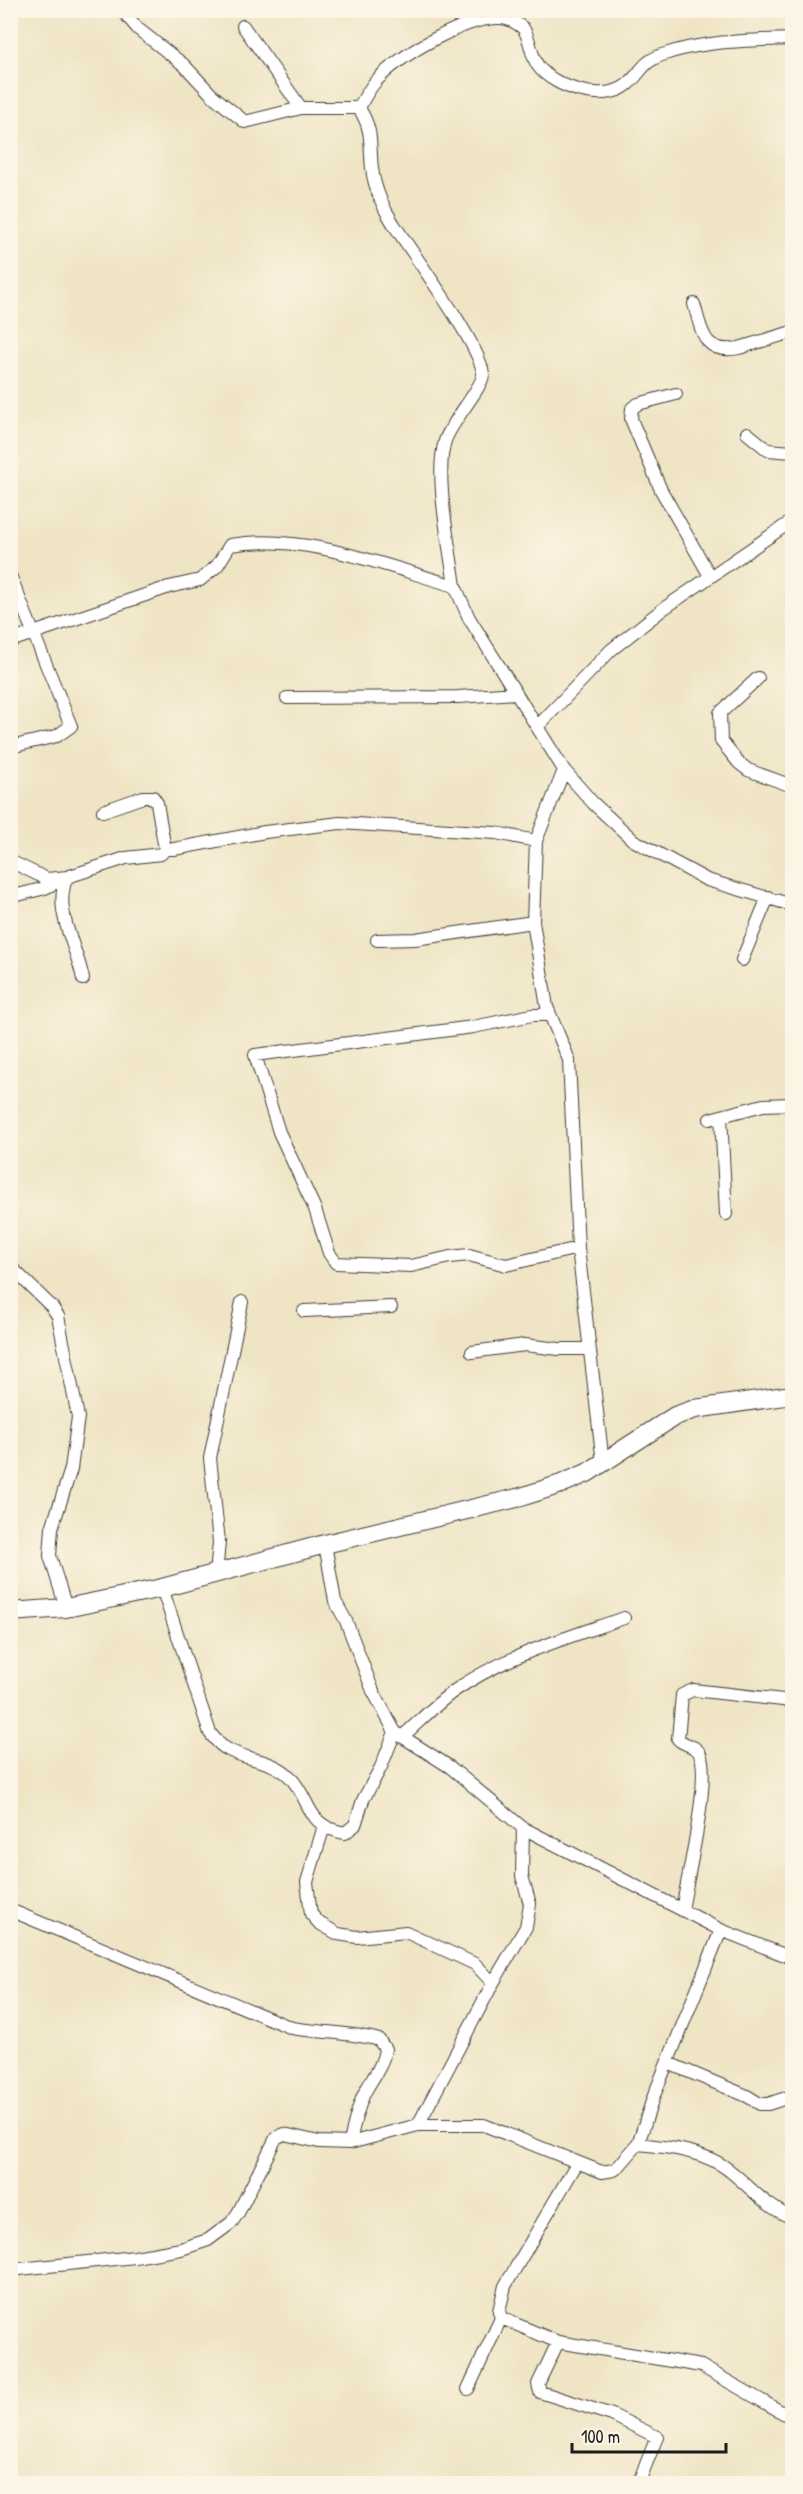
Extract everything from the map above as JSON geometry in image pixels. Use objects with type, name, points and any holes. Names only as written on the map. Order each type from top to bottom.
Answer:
[{"type":"street","points":[[122,10],[138,29],[184,65],[212,95],[244,122],[301,108],[359,108]]},
{"type":"street","points":[[359,108],[376,80],[428,43],[445,33],[503,18],[523,28],[533,58],[542,70],[550,77],[584,93],[602,94],[628,85],[646,62],[663,54],[721,41],[792,39]]},
{"type":"street","points":[[243,26],[301,108]]},
{"type":"street","points":[[359,108],[370,130],[372,169],[387,211],[452,313],[482,366],[483,377],[480,386],[450,429],[442,459],[441,476],[455,586],[469,618],[564,770],[593,803],[633,840],[707,880],[792,905]]},
{"type":"street","points":[[694,304],[708,344],[716,348],[730,350],[792,332]]},
{"type":"street","points":[[676,394],[638,404],[632,408],[631,419],[661,490],[710,576]]},
{"type":"street","points":[[747,433],[768,450],[792,452]]},
{"type":"street","points":[[537,727],[610,650],[663,609],[792,521]]},
{"type":"street","points":[[10,641],[169,587],[200,580],[217,566],[230,545],[246,542],[299,545],[332,551],[378,562],[455,586]]},
{"type":"street","points":[[10,575],[71,726],[57,736],[10,747]]},
{"type":"street","points":[[758,678],[720,713],[722,741],[739,763],[748,770],[792,786]]},
{"type":"street","points":[[287,698],[458,697],[516,693]]},
{"type":"street","points":[[564,770],[536,841],[533,922],[544,995],[570,1066],[578,1248],[603,1463]]},
{"type":"street","points":[[10,897],[45,888],[67,877],[126,858],[161,854],[165,849],[157,803],[153,796],[142,796],[103,811]]},
{"type":"street","points":[[165,849],[265,832],[340,823],[496,833],[536,841]]},
{"type":"street","points":[[10,861],[47,879],[67,877]]},
{"type":"street","points":[[67,877],[62,888],[61,901],[69,937],[80,962],[83,979]]},
{"type":"street","points":[[742,960],[768,897]]},
{"type":"street","points":[[377,940],[415,939],[533,922]]},
{"type":"street","points":[[550,1015],[532,1015],[473,1028],[255,1055],[279,1132],[315,1209],[329,1253],[336,1263],[411,1266],[469,1255],[507,1265],[578,1248]]},
{"type":"street","points":[[311,1044],[351,1048],[383,1047],[414,1040]]},
{"type":"street","points":[[726,1214],[716,1117],[763,1106],[792,1104]]},
{"type":"street","points":[[10,1266],[52,1307],[58,1316],[78,1417],[71,1469],[52,1528],[50,1556],[66,1608]]},
{"type":"street","points":[[216,1575],[219,1542],[210,1458],[242,1302]]},
{"type":"street","points":[[304,1311],[392,1307]]},
{"type":"street","points":[[471,1352],[525,1345],[559,1349],[589,1349]]},
{"type":"street","points":[[10,1612],[66,1608],[162,1588],[521,1497],[576,1479],[675,1416],[695,1410],[792,1395]]},
{"type":"street","points":[[325,1545],[335,1601],[346,1621],[373,1691],[398,1735],[450,1767],[523,1828],[721,1930],[792,1958]]},
{"type":"street","points":[[162,1588],[210,1733],[225,1749],[264,1761],[290,1777],[315,1820],[332,1831],[345,1833],[355,1825],[363,1800],[398,1735],[453,1692],[474,1679],[545,1647],[624,1618]]},
{"type":"street","points":[[682,1910],[701,1793],[701,1760],[696,1748],[678,1739],[682,1695],[693,1690],[792,1701]]},
{"type":"street","points":[[324,1826],[307,1882],[311,1914],[320,1923],[338,1934],[357,1937],[406,1932],[475,1964],[493,1983]]},
{"type":"street","points":[[418,2125],[493,1983],[526,1927],[530,1904],[522,1876],[523,1828]]},
{"type":"street","points":[[10,1910],[292,2028],[315,2032],[357,2034],[379,2040],[385,2049],[384,2060],[359,2107],[350,2143]]},
{"type":"street","points":[[10,2270],[135,2257],[181,2249],[208,2240],[231,2223],[266,2162],[276,2138],[284,2134],[319,2142],[350,2143],[418,2125],[484,2125],[577,2163],[607,2172],[624,2161],[638,2144],[653,2098],[721,1930]]},
{"type":"street","points":[[668,2063],[747,2096],[760,2104],[768,2104],[792,2096]]},
{"type":"street","points":[[638,2144],[661,2146],[709,2158],[730,2170],[760,2200],[792,2218]]},
{"type":"street","points":[[468,2389],[501,2318],[499,2311],[505,2286],[577,2163]]},
{"type":"street","points":[[501,2318],[558,2342],[701,2366],[792,2418]]},
{"type":"street","points":[[558,2342],[538,2384],[540,2392],[612,2415],[657,2436],[638,2484]]}]
